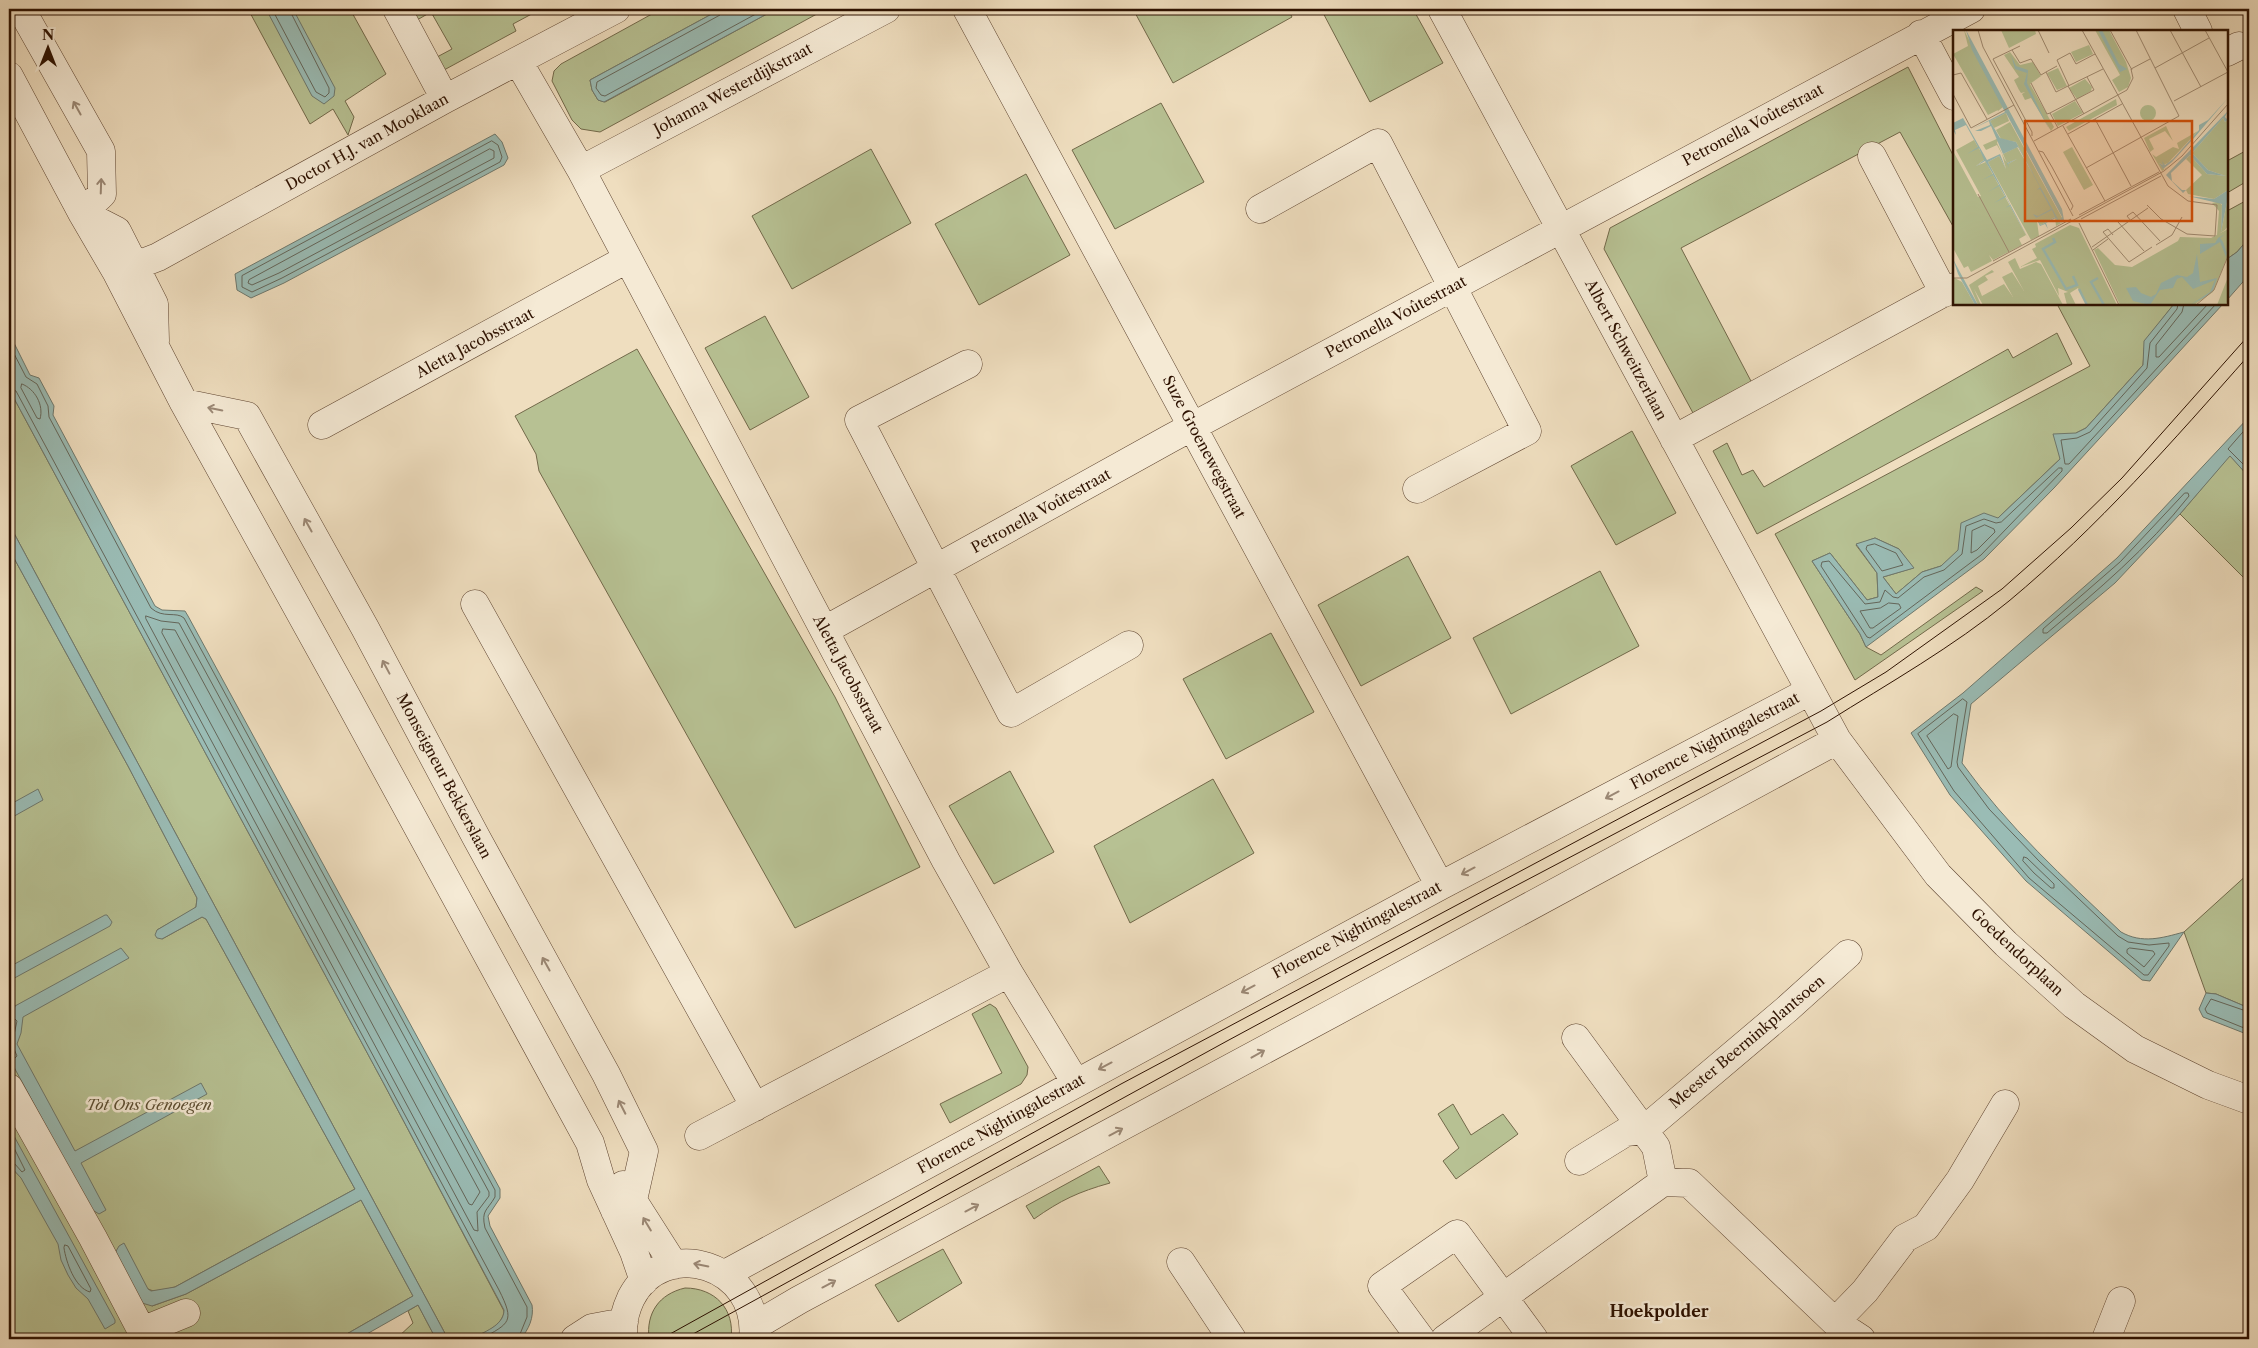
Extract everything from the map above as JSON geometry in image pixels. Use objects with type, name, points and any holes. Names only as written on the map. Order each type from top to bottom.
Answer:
[{"type":"street","points":[[21,9],[101,151],[102,194],[82,213]]},
{"type":"street","points":[[397,9],[445,99]]},
{"type":"street","name":"Doctor H.J. van Mooklaan","points":[[127,270],[616,9]]},
{"type":"street","name":"Johanna Westerdijkstraat","points":[[581,170],[886,9]]},
{"type":"street","name":"Suze Groenewegstraat","points":[[967,9],[1440,886]]},
{"type":"street","name":"Albert Schweitzerlaan","points":[[1442,9],[1810,691]]},
{"type":"street","name":"Petronella Voûtestraat","points":[[825,630],[1193,427],[1560,228],[1971,9]]},
{"type":"street","points":[[2186,9],[2197,30]]},
{"type":"street","points":[[1921,34],[1953,94]]},
{"type":"street","name":"Aletta Jacobsstraat","points":[[518,61],[581,170],[946,861],[1009,974],[1076,1083]]},
{"type":"street","points":[[9,76],[82,213],[127,270],[155,348],[590,1143],[601,1180],[674,1265]]},
{"type":"street","points":[[1260,209],[1378,143],[1527,430],[1417,489]]},
{"type":"street","points":[[1674,439],[1949,290],[1872,156]]},
{"type":"street","name":"Aletta Jacobsstraat","points":[[322,425],[627,259]]},
{"type":"street","points":[[968,364],[859,420],[1011,712],[1129,645]]},
{"type":"street","name":"Monseigneur Bekkerslaan","points":[[184,403],[247,416],[365,628],[476,837],[606,1074],[644,1151],[624,1205]]},
{"type":"street","points":[[475,604],[755,1107]]},
{"type":"street","name":"Florence Nightingalestraat","points":[[726,1274],[1440,886],[1810,691],[1837,740]]},
{"type":"street","points":[[574,1339],[592,1328],[624,1330],[631,1299],[644,1281],[658,1271],[674,1265],[692,1263],[710,1267],[726,1274],[743,1292],[750,1305],[754,1333],[799,1300],[1123,1128],[1497,923],[1837,740]]},
{"type":"street","name":"Goedendorplaan","points":[[1837,740],[1938,875],[2006,944],[2067,999],[2135,1049],[2208,1085],[2249,1100]]},
{"type":"street","name":"Meester Beerninkplantsoen","points":[[1579,1161],[1626,1132],[1644,1130],[1731,1055],[1787,1010],[1848,954]]},
{"type":"street","points":[[699,1136],[1009,974]]},
{"type":"street","points":[[1576,1038],[1656,1146],[1663,1182]]},
{"type":"street","points":[[9,1088],[93,1238],[144,1335],[186,1313]]},
{"type":"street","points":[[1835,1322],[1864,1291],[1905,1238],[1926,1227],[1960,1180],[2004,1104]]},
{"type":"street","points":[[1445,1339],[1663,1182],[1688,1183],[1835,1322],[1860,1339]]},
{"type":"street","points":[[624,1205],[634,1252],[644,1281]]},
{"type":"street","points":[[1421,1339],[1382,1286],[1456,1234],[1534,1339]]},
{"type":"street","points":[[1181,1262],[1232,1339]]},
{"type":"street","points":[[2106,1339],[2121,1301]]},
{"type":"green space","points":[[248,9],[350,9],[386,74],[345,101],[354,117],[348,135],[333,109],[310,124]]},
{"type":"green space","points":[[541,9],[513,24],[516,31],[444,70],[437,57],[452,49],[431,12],[417,20],[411,10]]},
{"type":"green space","points":[[661,9],[721,9],[590,80],[592,90],[598,100],[605,102],[776,9],[826,9],[600,132],[581,129],[572,120],[552,81],[554,71],[561,64]]},
{"type":"green space","points":[[1133,9],[1288,9],[1292,17],[1173,83]]},
{"type":"green space","points":[[1321,9],[1413,9],[1443,63],[1370,102]]},
{"type":"green space","points":[[1908,67],[1953,155],[1953,226],[1900,132],[1681,248],[1752,383],[1693,413],[1604,249],[1610,228]]},
{"type":"green space","points":[[1161,103],[1204,182],[1115,229],[1072,150]]},
{"type":"green space","points":[[871,149],[911,223],[792,289],[752,216]]},
{"type":"green space","points":[[2249,149],[2249,180],[2228,192],[2228,160]]},
{"type":"green space","points":[[1026,174],[1070,255],[979,305],[935,224]]},
{"type":"green space","points":[[2249,199],[2249,238],[2237,252],[2228,258],[2228,210]]},
{"type":"green space","points":[[2058,305],[2173,305],[2145,341],[2143,365],[2086,428],[2076,433],[2060,459],[1998,518],[1941,566],[1922,572],[1896,594],[1883,577],[1913,568],[1899,549],[1875,538],[1856,545],[1877,573],[1878,597],[1867,600],[1830,553],[1812,561],[1860,634],[1866,647],[1881,655],[1976,587],[1983,591],[1855,680],[1775,534],[2090,366]]},
{"type":"green space","points":[[765,316],[809,397],[750,430],[705,348]]},
{"type":"green space","points":[[2057,333],[2072,364],[1757,534],[1713,451],[1727,443],[1742,475],[1753,470],[1764,487],[2008,349],[2013,358]]},
{"type":"green space","points":[[637,349],[835,697],[920,867],[795,928],[539,471],[536,454],[515,416]]},
{"type":"green space","points":[[9,389],[384,1084],[504,1311],[501,1320],[497,1324],[470,1340],[448,1339],[9,524]]},
{"type":"green space","points":[[1632,431],[1676,513],[1616,545],[1571,466]]},
{"type":"green space","points":[[2230,455],[2249,477],[2249,583],[2180,514]]},
{"type":"green space","name":"Tot Ons Genoegen","points":[[9,549],[128,766],[197,898],[196,907],[157,930],[162,939],[202,917],[206,919],[355,1189],[175,1287],[156,1292],[148,1289],[152,1306],[186,1294],[361,1200],[413,1296],[338,1339],[9,1339]]},
{"type":"green space","points":[[1408,556],[1451,638],[1361,686],[1318,605]]},
{"type":"green space","points":[[1600,571],[1639,646],[1511,714],[1473,638]]},
{"type":"green space","points":[[1271,633],[1314,712],[1226,759],[1183,679]]},
{"type":"green space","points":[[1010,771],[1054,852],[994,884],[949,806]]},
{"type":"green space","points":[[1213,779],[1254,853],[1130,923],[1094,846]]},
{"type":"green space","points":[[2249,873],[2249,1008],[2216,994],[2206,993],[2184,932]]},
{"type":"green space","points":[[990,1004],[996,1008],[1028,1067],[1027,1075],[1021,1084],[950,1123],[940,1104],[1002,1073],[972,1014]]},
{"type":"green space","points":[[1453,1104],[1471,1135],[1503,1114],[1518,1134],[1456,1179],[1443,1161],[1459,1148],[1438,1114]]},
{"type":"green space","points":[[1099,1166],[1110,1183],[1070,1197],[1034,1219],[1026,1206]]},
{"type":"green space","points":[[943,1249],[962,1283],[898,1322],[875,1285]]},
{"type":"green space","points":[[685,1288],[705,1292],[721,1302],[730,1318],[731,1339],[649,1339],[650,1321],[656,1306],[668,1295]]},
{"type":"green space","points":[[418,1305],[436,1339],[396,1339],[413,1323],[408,1311]]},
{"type":"water","points":[[266,9],[293,9],[335,88],[334,96],[324,104],[312,96]]},
{"type":"water","points":[[721,9],[776,9],[604,102],[598,100],[592,90],[590,80]]},
{"type":"water","points":[[495,134],[502,142],[508,158],[504,165],[284,283],[251,298],[237,290],[235,274]]},
{"type":"water","points":[[2249,238],[2249,275],[2228,299],[2228,258],[2237,252]]},
{"type":"water","points":[[2173,305],[2222,305],[2054,488],[1984,559],[1866,647],[1860,634],[1812,561],[1830,553],[1867,600],[1878,597],[1877,573],[1856,544],[1875,538],[1899,549],[1914,568],[1883,577],[1896,594],[1922,572],[1941,566],[1958,550],[1961,523],[1984,513],[1998,518],[2060,459],[2053,434],[2076,433],[2086,428],[2143,365],[2144,341]]},
{"type":"water","points":[[9,333],[30,375],[39,378],[54,406],[53,415],[155,606],[162,610],[185,611],[188,616],[500,1189],[500,1198],[488,1216],[490,1226],[532,1305],[530,1323],[520,1339],[471,1339],[497,1324],[503,1316],[504,1310],[9,389]]},
{"type":"water","points":[[2249,417],[2249,477],[2230,456],[2180,514],[2115,583],[1971,704],[1962,763],[2017,830],[2121,932],[2137,938],[2152,939],[2184,932],[2150,981],[2142,980],[2026,881],[1950,795],[1911,733],[1963,693],[2117,558]]},
{"type":"water","points":[[9,524],[448,1339],[436,1339],[418,1305],[358,1339],[338,1339],[413,1296],[361,1200],[186,1294],[152,1306],[142,1303],[115,1253],[119,1246],[124,1243],[148,1289],[151,1291],[175,1287],[355,1189],[206,919],[202,917],[162,939],[157,938],[155,935],[157,930],[196,907],[197,898],[128,766],[9,549]]},
{"type":"water","points":[[38,789],[43,800],[9,819],[9,805]]},
{"type":"water","points":[[105,915],[112,922],[110,926],[9,981],[9,967]]},
{"type":"water","points":[[121,948],[129,958],[23,1017],[21,1033],[17,1044],[75,1151],[201,1083],[207,1094],[81,1163],[106,1210],[99,1214],[91,1209],[9,1058],[9,1027],[15,1006]]},
{"type":"water","points":[[2206,993],[2216,994],[2249,1008],[2249,1035],[2203,1017],[2199,1009]]},
{"type":"water","points":[[9,1127],[115,1320],[115,1323],[105,1329],[88,1299],[76,1288],[68,1275],[61,1260],[58,1244],[21,1178],[9,1165]]},
{"type":"tram line","points":[[661,1339],[1121,1084],[1821,711],[1886,672],[2002,589],[2071,528],[2122,478],[2249,335]]},
{"type":"tram line","points":[[684,1339],[1227,1041],[1485,902],[1827,722],[1897,679],[1988,618],[2042,573],[2134,482],[2249,355]]},
{"type":"district","name":"Hoekpolder","points":[[1659,1311]]}]
